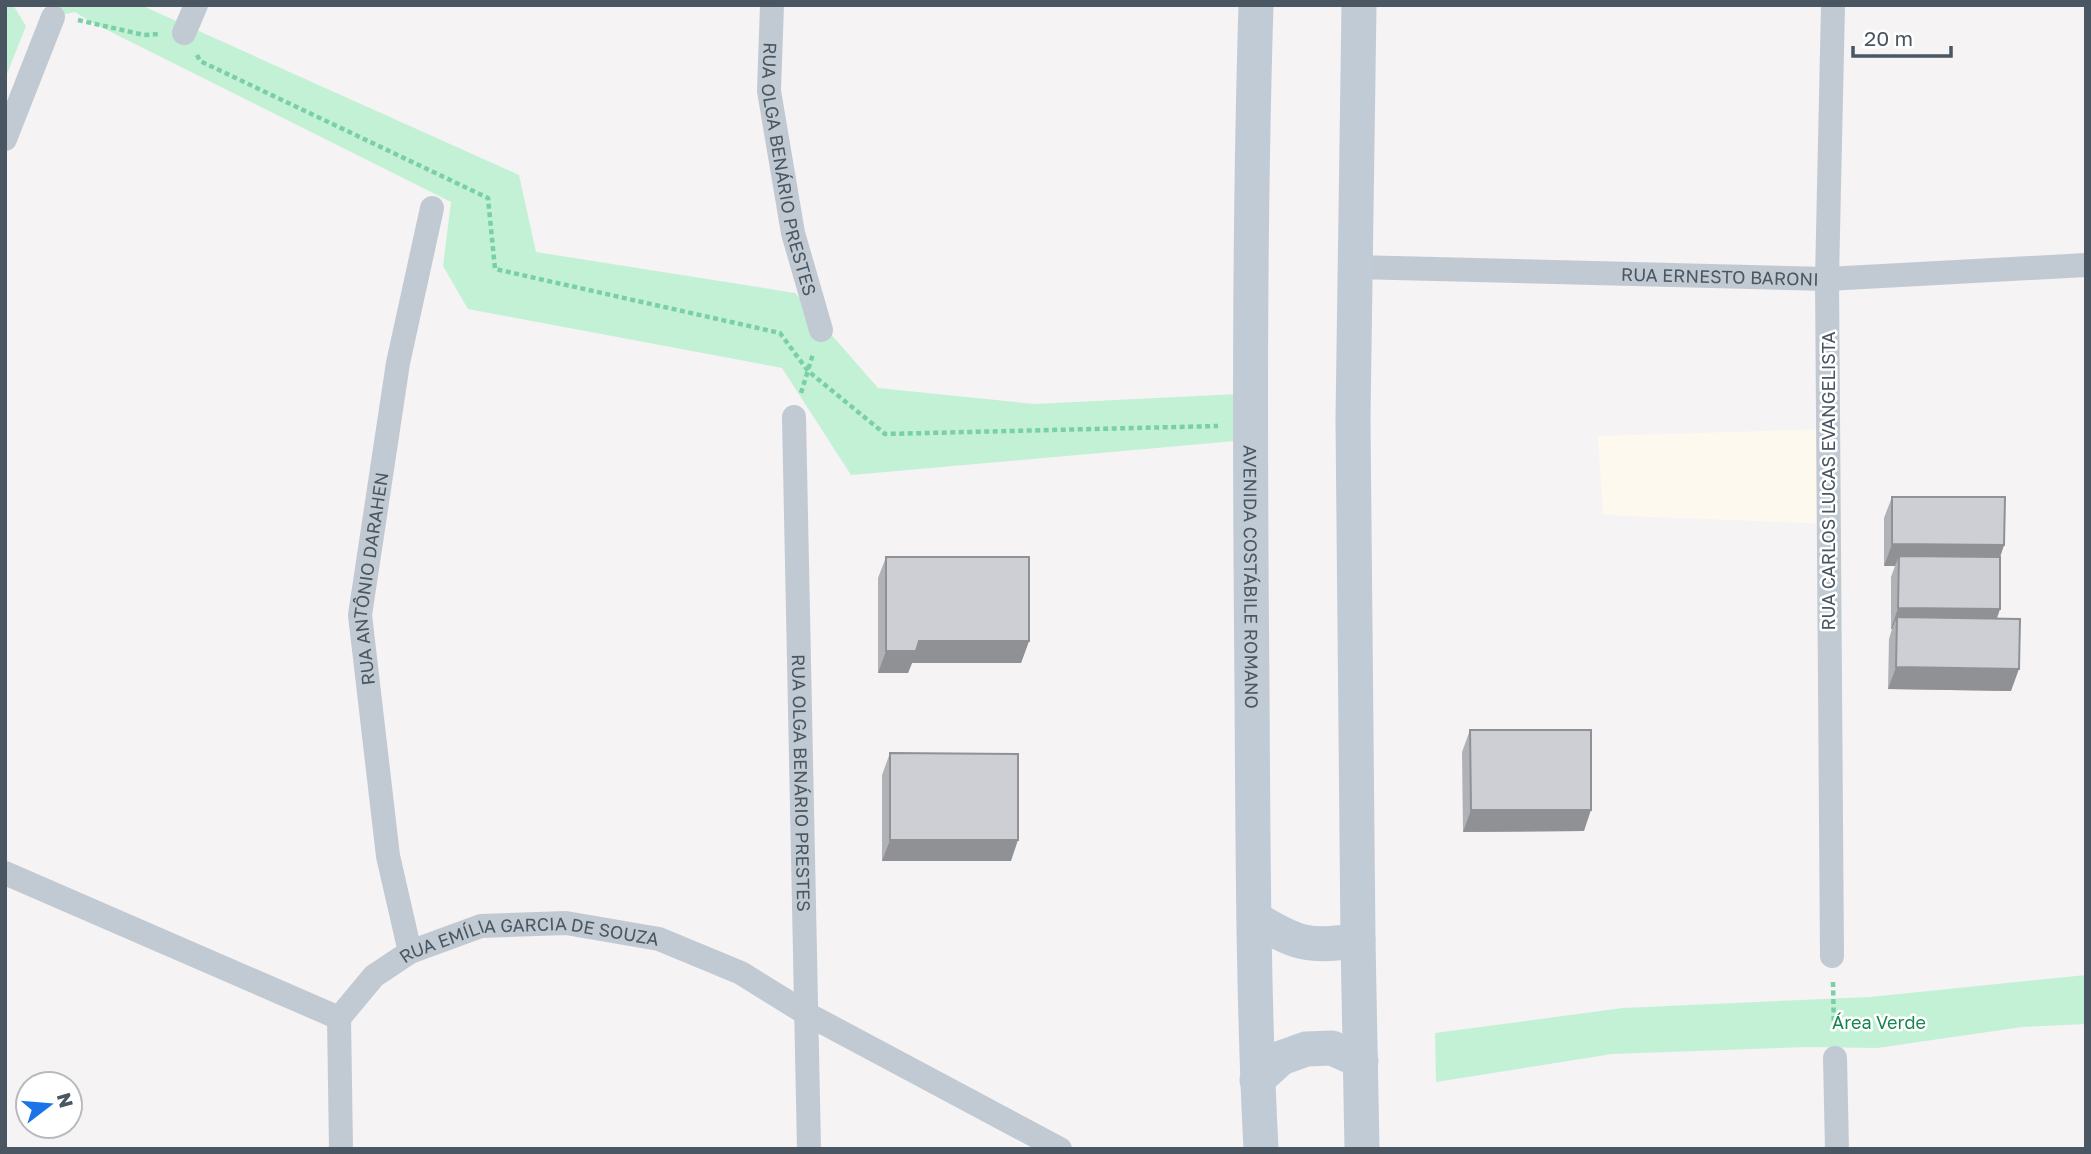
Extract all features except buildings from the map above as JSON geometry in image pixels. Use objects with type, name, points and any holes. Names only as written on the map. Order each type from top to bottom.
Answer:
[{"type":"main road","name":"AVENIDA COSTÁBILE ROMANO","points":[[1256,5],[1251,160],[1251,425],[1254,918],[1261,1149]]},
{"type":"main road","points":[[1359,5],[1353,419],[1362,1149]]},
{"type":"main road","points":[[1254,918],[1280,933],[1308,944],[1335,944],[1358,940]]},
{"type":"main road","points":[[1257,1080],[1281,1058],[1306,1049],[1332,1048],[1361,1061]]},
{"type":"street","points":[[184,33],[196,5]]},
{"type":"street","name":"RUA OLGA BENÁRIO PRESTES","points":[[772,5],[769,91],[793,233],[821,330]]},
{"type":"street","name":"RUA CARLOS LUCAS EVANGELISTA","points":[[1832,956],[1827,279],[1833,5]]},
{"type":"street","points":[[5,139],[53,16]]},
{"type":"street","name":"RUA ANTÔNIO DARAHEN","points":[[411,952],[388,856],[360,615],[398,363],[432,208]]},
{"type":"street","name":"RUA ERNESTO BARONI","points":[[1354,267],[1827,279],[2086,265]]},
{"type":"street","name":"RUA OLGA BENÁRIO PRESTES","points":[[794,417],[809,1149]]},
{"type":"street","points":[[5,873],[339,1018],[341,1149]]},
{"type":"street","name":"RUA EMÍLIA GARCIA DE SOUZA","points":[[339,1018],[374,976],[411,952],[481,926],[566,923],[659,939],[740,973],[807,1014],[1060,1149]]},
{"type":"street","points":[[1835,1058],[1837,1149]]},
{"type":"path","points":[[53,16],[144,35],[184,33],[200,61],[488,198],[495,269],[780,333],[808,371],[885,434],[1251,425]]},
{"type":"path","points":[[794,417],[821,330]]},
{"type":"path","points":[[1832,956],[1835,1058]]},
{"type":"shaded area","points":[[1828,429],[1828,524],[1603,515],[1598,436]]},
{"type":"green space","points":[[5,5],[13,5],[26,26],[5,79]]},
{"type":"green space","points":[[48,5],[143,6],[519,175],[536,252],[795,293],[878,388],[1034,404],[1239,394],[1235,441],[851,475],[782,368],[468,309],[443,266],[451,202],[75,12],[53,17]]},
{"type":"green space","name":"Área Verde","points":[[2086,975],[2086,1024],[2022,1027],[1877,1048],[1806,1047],[1612,1054],[1436,1082],[1435,1033],[1623,1008],[1870,997]]}]
